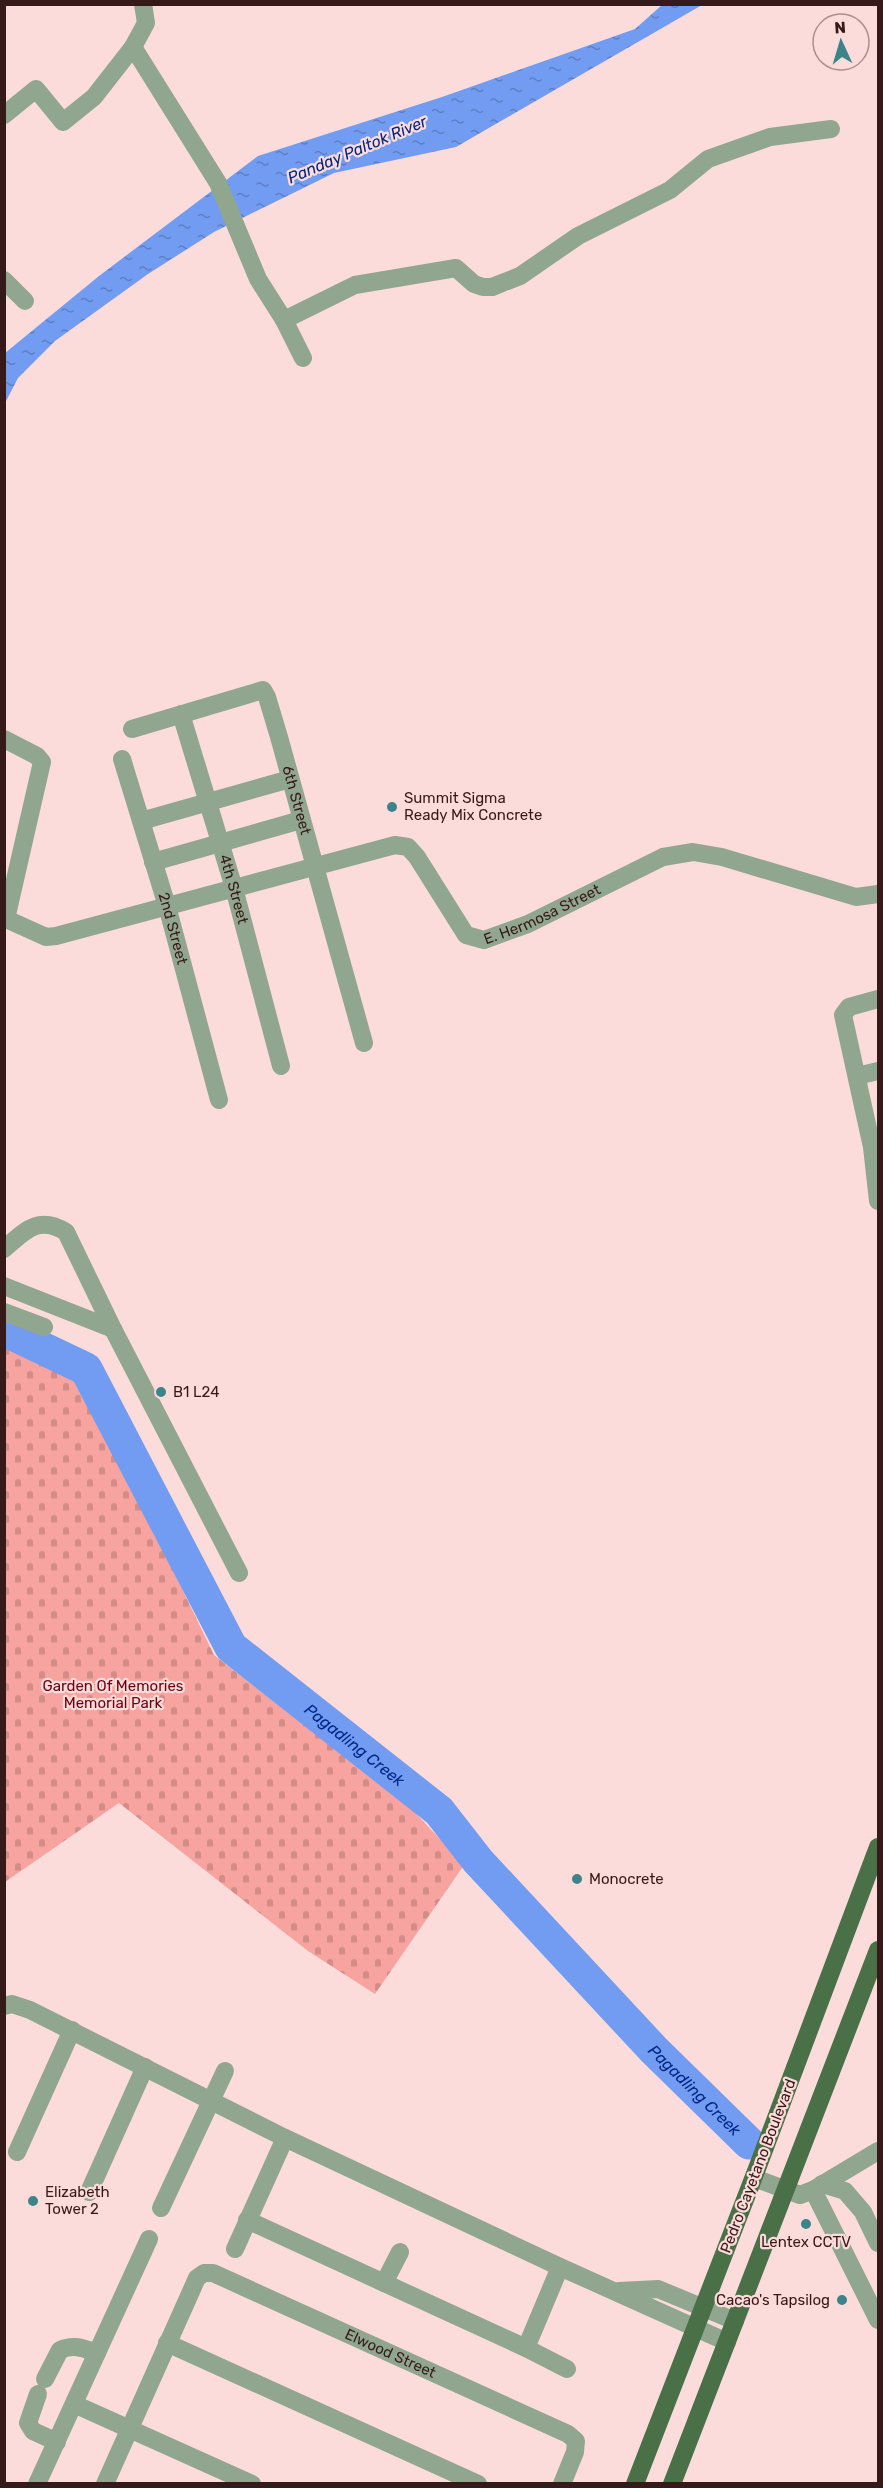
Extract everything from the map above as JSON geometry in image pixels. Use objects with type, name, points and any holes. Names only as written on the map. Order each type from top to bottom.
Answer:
[{"type":"main road","name":"Pedro Cayetano Boulevard","points":[[635,2484],[879,1847]]},
{"type":"main road","points":[[672,2484],[879,1950]]},
{"type":"street","points":[[4,115],[36,89],[63,122],[94,98],[133,47],[146,23],[143,4]]},
{"type":"street","points":[[133,47],[219,183],[258,279],[284,320],[303,358]]},
{"type":"street","points":[[284,320],[356,285],[435,271],[456,268],[474,284],[483,288],[492,287],[520,276],[578,236],[670,190],[708,159],[770,136],[831,129]]},
{"type":"street","points":[[4,280],[25,301]]},
{"type":"street","name":"6th Street","points":[[132,729],[262,690],[267,697],[276,727],[300,820],[364,1043]]},
{"type":"street","name":"4th Street","points":[[181,714],[234,888],[281,1066]]},
{"type":"street","points":[[4,739],[37,756],[42,762],[5,918]]},
{"type":"street","name":"2nd Street","points":[[122,759],[167,906],[219,1100]]},
{"type":"street","points":[[141,821],[290,779]]},
{"type":"street","points":[[153,862],[300,820]]},
{"type":"street","name":"E. Hermosa Street","points":[[5,918],[51,938],[396,844],[408,847],[417,857],[466,935],[484,940],[528,924],[663,857],[693,852],[722,856],[856,897],[879,894]]},
{"type":"street","points":[[879,999],[849,1007],[843,1015],[875,1146],[879,1201]]},
{"type":"street","points":[[857,1076],[879,1071]]},
{"type":"street","points":[[4,1249],[28,1228],[37,1225],[56,1226],[66,1232],[113,1329],[239,1574]]},
{"type":"street","points":[[4,1286],[113,1329]]},
{"type":"street","points":[[4,1312],[44,1327]]},
{"type":"street","points":[[4,2006],[12,2004],[21,2006],[212,2099],[285,2138],[614,2292],[727,2342]]},
{"type":"street","points":[[17,2152],[72,2030]]},
{"type":"street","points":[[89,2192],[145,2067]]},
{"type":"street","points":[[161,2208],[225,2071]]},
{"type":"street","points":[[235,2249],[285,2138]]},
{"type":"street","points":[[754,2178],[800,2195],[879,2151]]},
{"type":"street","points":[[817,2187],[844,2190],[862,2212],[879,2243]]},
{"type":"street","points":[[817,2187],[879,2320]]},
{"type":"street","points":[[247,2220],[567,2369]]},
{"type":"street","points":[[37,2484],[149,2239]]},
{"type":"street","points":[[384,2283],[400,2252]]},
{"type":"street","points":[[526,2348],[560,2267]]},
{"type":"street","name":"Elwood Street","points":[[167,2343],[197,2278],[204,2273],[213,2273],[568,2434],[576,2441],[575,2452],[562,2484]]},
{"type":"street","points":[[614,2292],[658,2289],[735,2320]]},
{"type":"street","points":[[664,2313],[672,2294]]},
{"type":"street","points":[[105,2484],[167,2343],[478,2484]]},
{"type":"street","points":[[57,2442],[33,2431],[28,2423],[42,2386],[60,2350],[69,2346],[97,2353]]},
{"type":"street","points":[[74,2404],[252,2484]]},
{"type":"green space","name":"Garden Of Memories Memorial Park","points":[[5,1344],[29,1353],[83,1384],[214,1655],[409,1806],[464,1865],[375,1994],[308,1951],[119,1803],[5,1882]]},
{"type":"water","name":"Panday Paltok River","points":[[662,5],[702,5],[456,147],[334,173],[214,232],[148,274],[55,341],[18,378],[5,403],[5,353],[99,276],[258,156],[442,97],[635,29]]},
{"type":"waterway","name":"Pagadling Creek","points":[[4,1330],[86,1369],[231,1647],[439,1811],[478,1861],[654,2050],[749,2143]]},
{"type":"place","name":"Summit Sigma Ready Mix Concrete","points":[[392,807]]},
{"type":"place","name":"B1 L24","points":[[161,1392]]},
{"type":"place","name":"Monocrete","points":[[577,1879]]},
{"type":"place","name":"Elizabeth Tower 2","points":[[33,2201]]},
{"type":"place","name":"Lentex CCTV","points":[[806,2224]]},
{"type":"place","name":"Cacao's Tapsilog","points":[[842,2300]]}]
